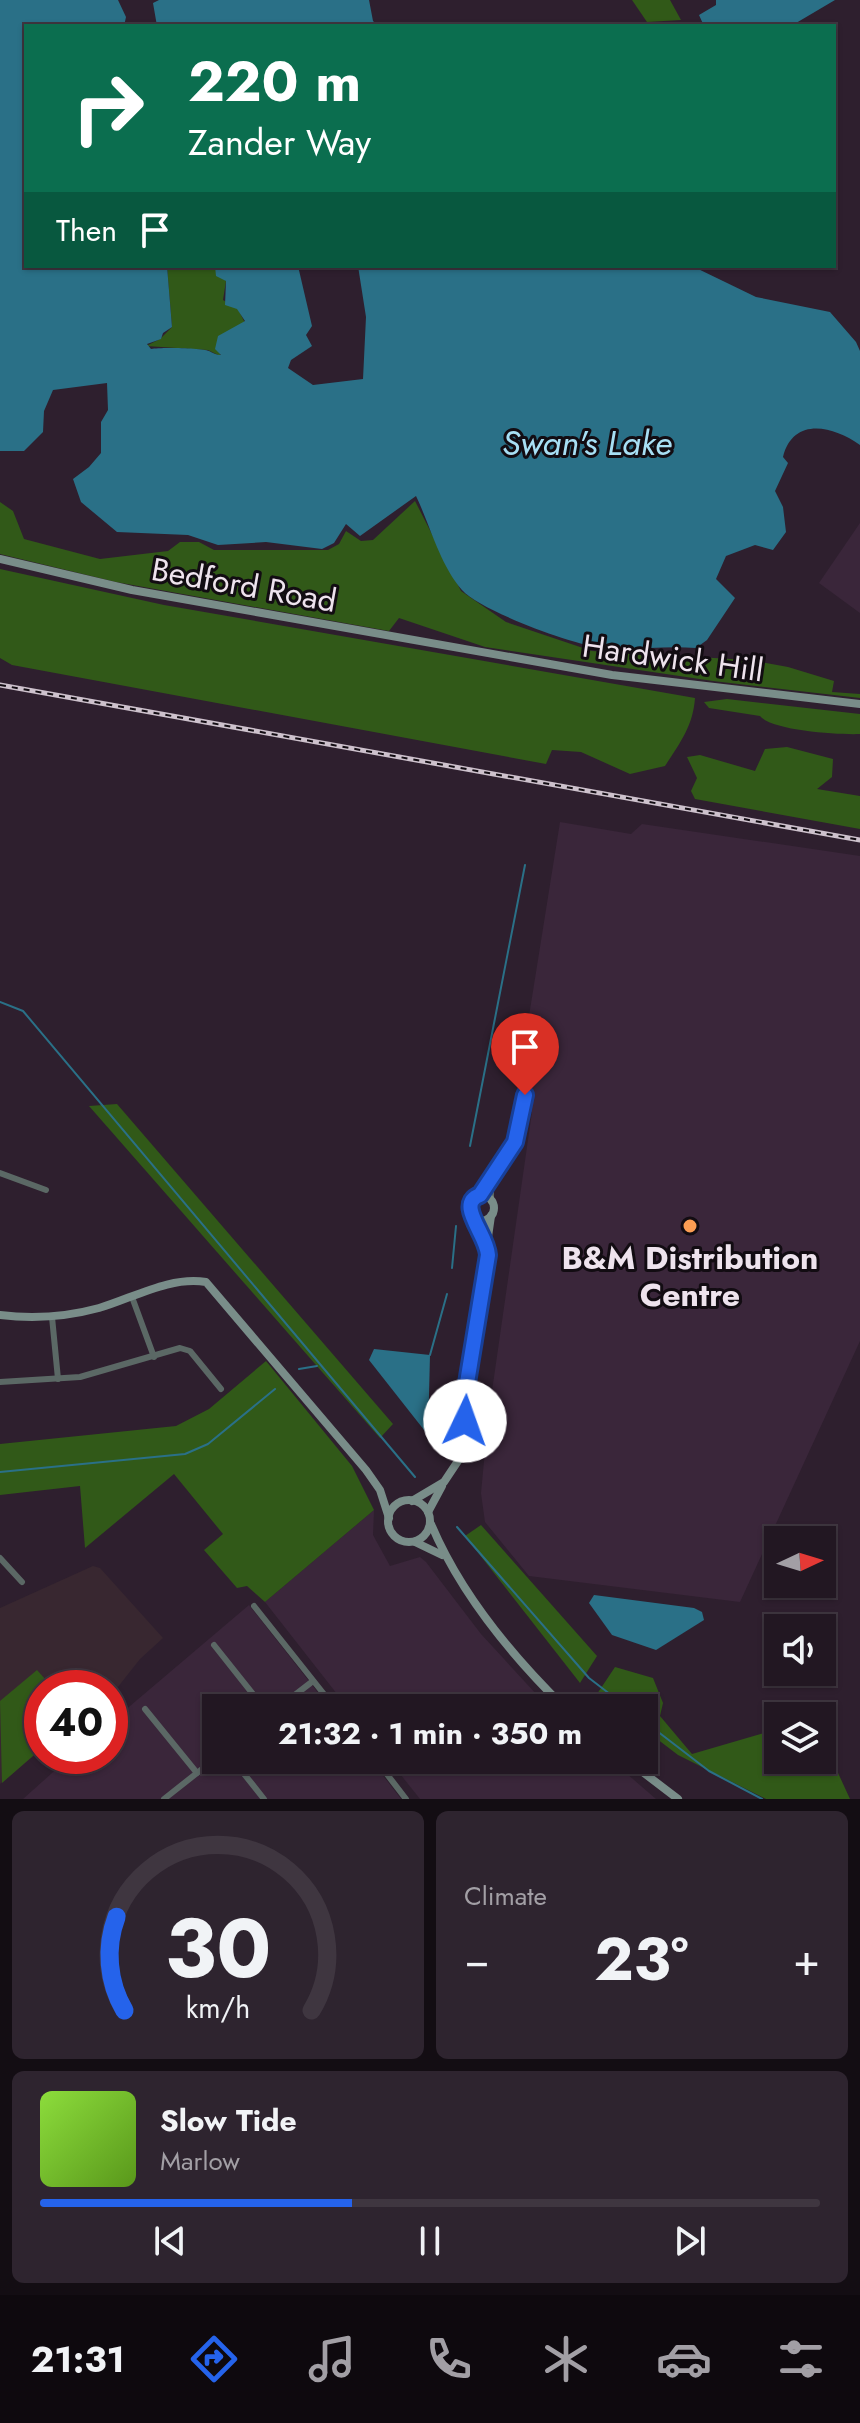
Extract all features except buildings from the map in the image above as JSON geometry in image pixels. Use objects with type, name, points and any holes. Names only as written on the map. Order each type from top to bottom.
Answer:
[{"type":"street","name":"Bedford Road","points":[[0,559],[106,585],[481,652]]},
{"type":"street","name":"Hardwick Hill","points":[[481,652],[657,682],[860,704]]},
{"type":"street","points":[[487,1242],[469,1206],[473,1198],[480,1195],[515,1142],[525,1095]]},
{"type":"street","points":[[0,1173],[46,1190]]},
{"type":"street","points":[[428,1512],[456,1467],[465,1441],[466,1389],[491,1216],[491,1177]]},
{"type":"street","points":[[480,1195],[491,1201]]},
{"type":"street","points":[[475,1220],[491,1216]]},
{"type":"street","points":[[0,1315],[52,1317],[188,1279],[206,1282],[312,1404],[380,1490],[390,1530],[397,1539],[414,1542],[443,1556]]},
{"type":"street","points":[[132,1297],[154,1357]]},
{"type":"street","points":[[52,1317],[58,1379]]},
{"type":"street","points":[[0,1382],[58,1379],[185,1349],[221,1389]]},
{"type":"street","points":[[380,1490],[402,1501],[412,1501],[444,1482]]},
{"type":"street","points":[[389,1518],[402,1501]]},
{"type":"street","points":[[412,1501],[428,1512],[443,1556],[506,1642],[552,1694]]},
{"type":"street","points":[[414,1542],[425,1536],[431,1524]]},
{"type":"street","points":[[0,1558],[22,1582]]},
{"type":"street","points":[[254,1606],[324,1694]]},
{"type":"street","points":[[214,1645],[253,1694]]},
{"type":"street","points":[[296,1694],[313,1681]]},
{"type":"street","points":[[145,1709],[197,1773]]},
{"type":"street","points":[[164,1799],[202,1769]]},
{"type":"street","points":[[244,1774],[264,1799]]},
{"type":"street","points":[[387,1774],[406,1799]]},
{"type":"street","points":[[643,1774],[666,1795],[678,1799]]},
{"type":"shaded area","points":[[860,523],[860,613],[819,583]]},
{"type":"shaded area","points":[[560,822],[631,834],[642,824],[860,856],[860,1341],[775,1526],[764,1526],[764,1550],[740,1602],[529,1576],[485,1522],[481,1493],[488,1419],[532,1112],[514,1110]]},
{"type":"shaded area","points":[[374,1510],[373,1535],[390,1566],[420,1557],[426,1562],[481,1634],[536,1694],[337,1694],[265,1602]]},
{"type":"shaded area","points":[[93,1566],[100,1568],[163,1638],[128,1674],[128,1670],[24,1670],[24,1764],[0,1784],[0,1608]]},
{"type":"shaded area","points":[[249,1605],[319,1694],[202,1694],[202,1774],[382,1774],[401,1799],[23,1799],[51,1774],[128,1774],[128,1708]]},
{"type":"shaded area","points":[[400,1774],[627,1774],[656,1799],[420,1799]]},
{"type":"green space","points":[[632,0],[670,0],[681,20],[647,22]]},
{"type":"green space","points":[[167,268],[216,268],[226,281],[223,300],[238,309],[245,323],[223,334],[220,356],[208,350],[146,346],[160,339],[172,327]]},
{"type":"green space","points":[[415,501],[461,591],[506,622],[592,651],[749,660],[788,667],[834,681],[832,692],[860,694],[860,698],[713,681],[485,647],[399,618],[389,631],[116,582],[0,554],[0,502],[13,511],[24,539],[100,559],[168,551],[180,542],[199,542],[214,550],[328,550],[339,544],[346,531],[361,541],[373,540]]},
{"type":"green space","points":[[0,569],[164,605],[695,698],[694,708],[685,734],[665,766],[630,774],[581,752],[552,750],[546,764],[12,665],[0,658]]},
{"type":"green space","points":[[727,699],[860,714],[860,734],[792,729],[760,716],[709,708],[704,702]]},
{"type":"green space","points":[[787,747],[833,759],[832,777],[817,789],[860,796],[860,829],[695,799],[691,791],[697,778],[687,757],[700,755],[755,771],[765,749]]},
{"type":"green space","points":[[117,1104],[393,1424],[380,1438],[89,1106]]},
{"type":"green space","points":[[266,1361],[352,1466],[374,1510],[265,1602],[247,1586],[237,1588],[204,1550],[223,1534],[174,1474],[85,1548],[80,1486],[0,1495],[0,1444],[176,1426],[209,1409]]},
{"type":"green space","points":[[481,1525],[597,1656],[580,1683],[465,1536]]},
{"type":"green space","points":[[615,1667],[653,1678],[663,1703],[660,1716],[692,1754],[764,1733],[764,1774],[836,1774],[836,1768],[850,1799],[766,1799],[678,1755],[658,1740],[658,1694],[597,1694]]},
{"type":"green space","points":[[24,1681],[24,1764],[2,1783],[0,1701]]},
{"type":"water","name":"Swan's Lake","points":[[0,0],[118,0],[126,17],[124,24],[24,24],[24,268],[167,268],[172,327],[163,333],[161,339],[147,344],[151,349],[198,349],[221,355],[215,349],[218,336],[245,321],[237,309],[225,305],[226,281],[216,276],[215,268],[298,268],[312,326],[306,335],[312,346],[291,360],[288,368],[313,385],[363,379],[366,317],[358,268],[696,268],[756,297],[830,312],[860,351],[860,445],[826,429],[804,430],[795,435],[783,457],[788,463],[775,491],[783,507],[786,532],[773,550],[755,545],[726,556],[716,579],[735,598],[707,640],[696,648],[616,649],[590,646],[529,626],[488,608],[462,590],[454,580],[416,496],[360,536],[346,524],[334,543],[322,549],[266,542],[218,545],[188,535],[117,532],[81,502],[73,479],[101,453],[101,422],[108,410],[107,383],[53,390],[44,411],[43,432],[24,451],[0,451]]},
{"type":"water","points":[[159,0],[369,0],[376,24],[157,24],[153,3]]},
{"type":"water","points":[[716,0],[835,0],[794,24],[703,24],[699,15],[716,5]]},
{"type":"water","points":[[374,1349],[430,1355],[428,1435],[369,1360]]},
{"type":"water","points":[[594,1595],[694,1608],[702,1612],[704,1620],[656,1650],[612,1635],[589,1603]]},
{"type":"waterway","points":[[470,1146],[525,865]]},
{"type":"waterway","points":[[0,1002],[23,1011],[415,1477]]},
{"type":"waterway","points":[[452,1268],[456,1226]]},
{"type":"waterway","points":[[430,1355],[447,1294]]},
{"type":"waterway","points":[[299,1369],[317,1366]]},
{"type":"waterway","points":[[0,1472],[185,1454],[208,1444],[275,1389]]},
{"type":"waterway","points":[[457,1527],[589,1678],[610,1694]]},
{"type":"waterway","points":[[658,1732],[709,1771],[762,1799]]},
{"type":"railway","points":[[0,685],[860,840]]},
{"type":"place","name":"B&M Distribution Centre","points":[[690,1226]]},
{"type":"route","points":[[465,1421],[466,1389],[488,1255],[480,1225],[468,1210],[470,1202],[480,1195],[515,1142],[525,1095]]}]
